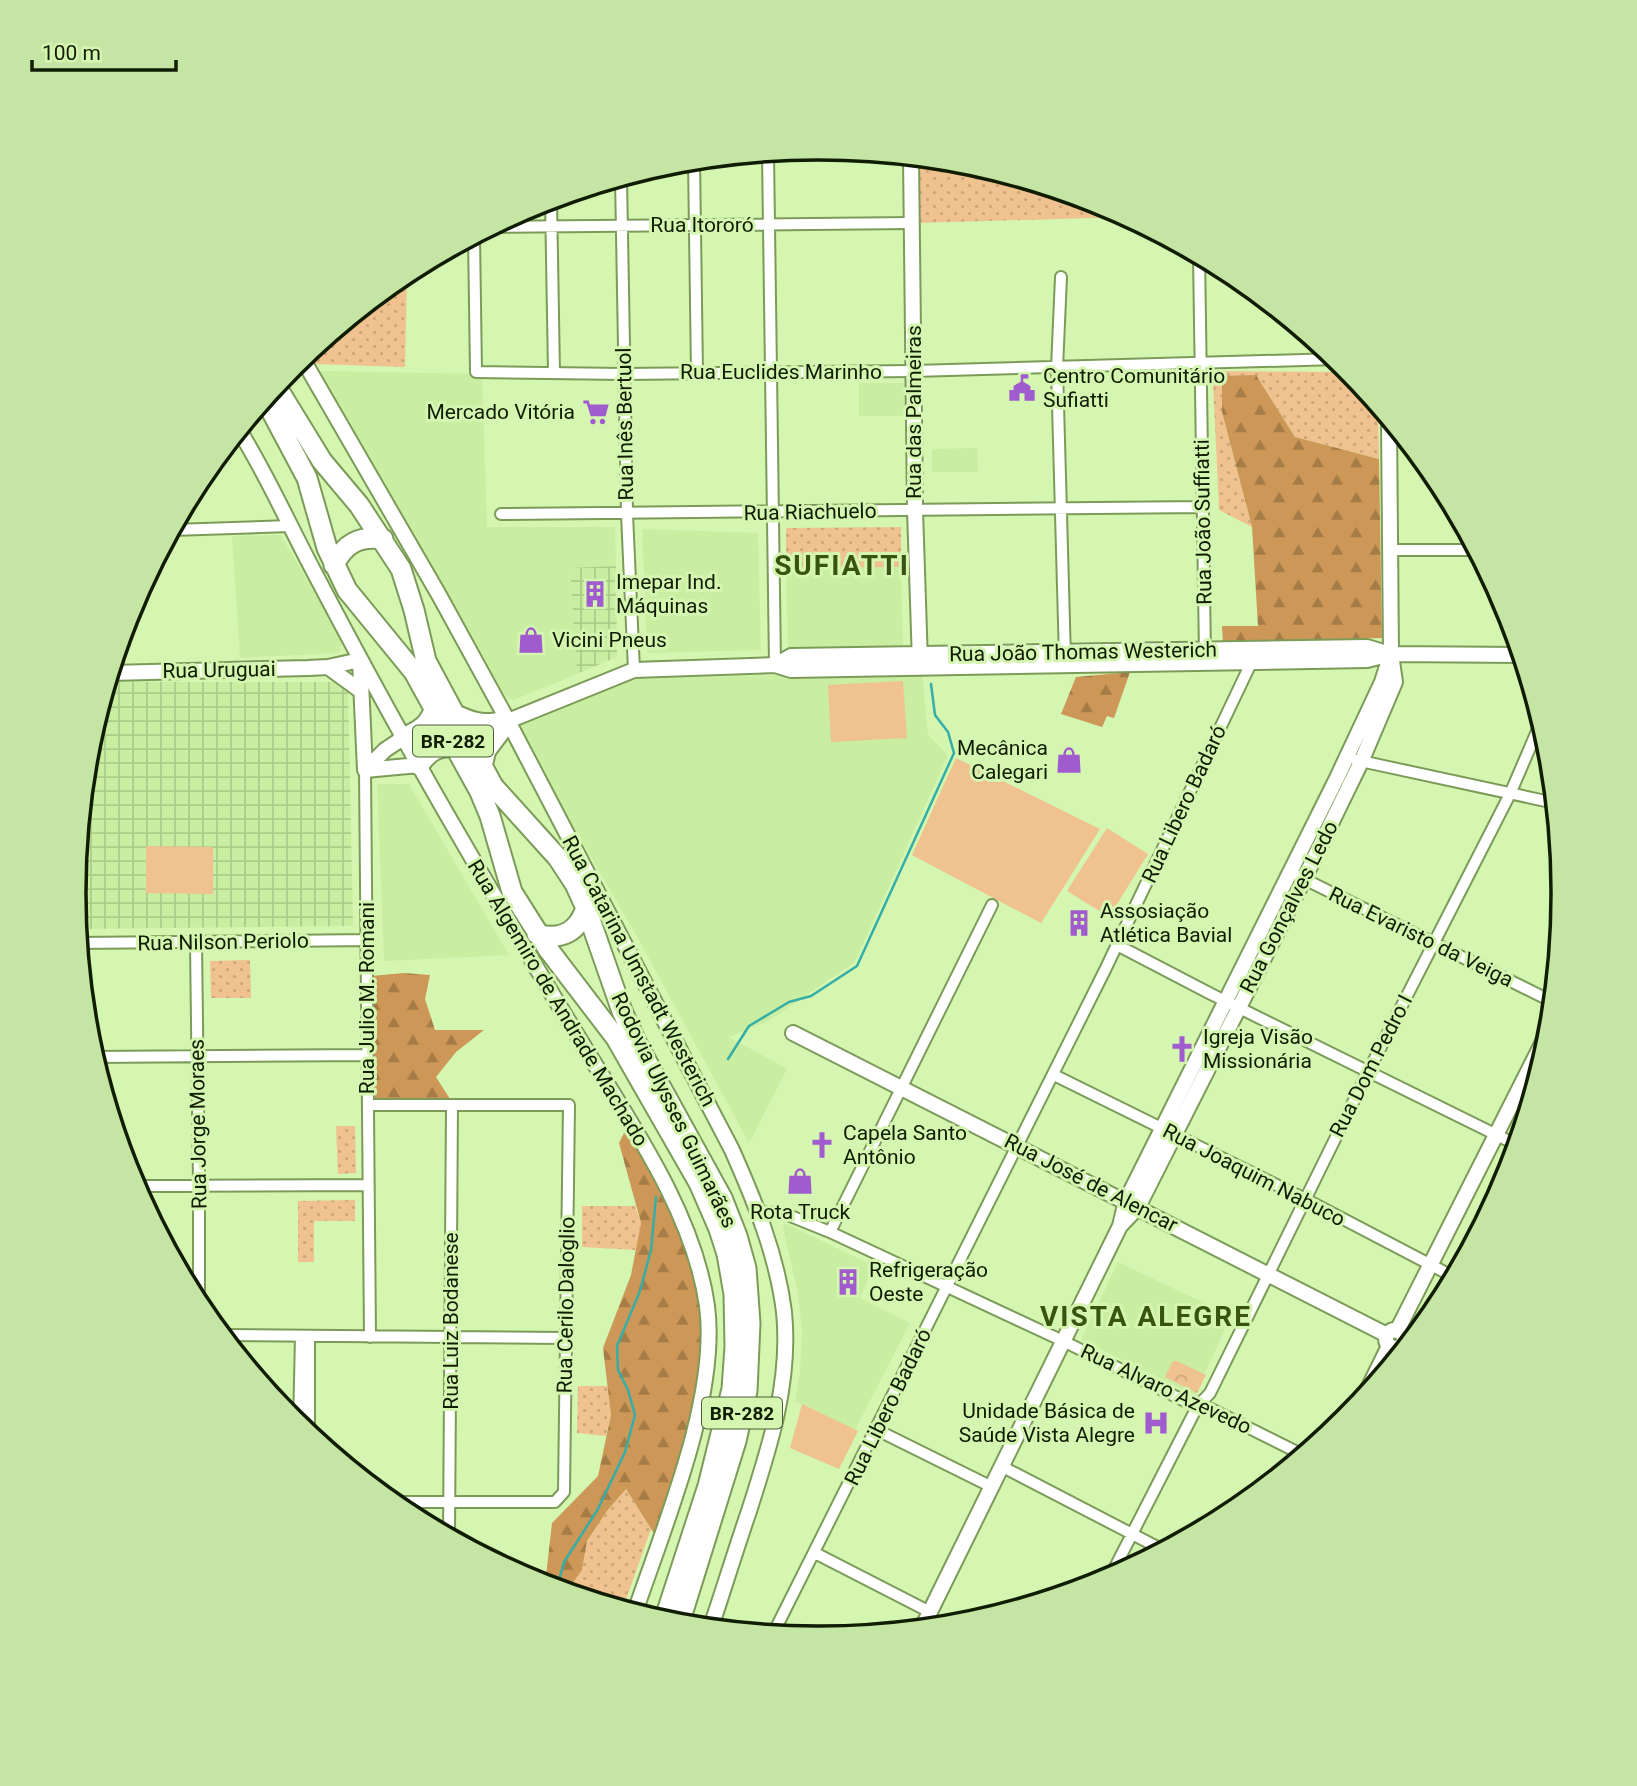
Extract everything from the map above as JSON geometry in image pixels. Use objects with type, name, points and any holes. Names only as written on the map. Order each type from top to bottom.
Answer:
[{"type":"highway","name":"Rodovia Ulysses Guimarães","points":[[282,395],[322,461],[359,505],[401,569],[426,661],[493,786],[558,858],[575,884],[622,1011],[637,1044],[722,1198],[746,1268],[750,1323],[747,1391],[736,1441],[683,1613]]},
{"type":"highway","name":"Rodovia Ulysses Guimarães","points":[[270,408],[307,478],[334,565],[347,590],[395,646],[435,708],[456,747],[490,816],[512,892],[537,934],[617,1038],[699,1183],[719,1229],[734,1294],[735,1347],[732,1389],[708,1486],[668,1610]]},
{"type":"highway","points":[[334,565],[341,551],[353,541],[368,537],[383,539]]},
{"type":"highway","points":[[403,737],[425,727],[432,719],[435,708]]},
{"type":"highway","points":[[456,715],[473,724],[487,725],[508,721]]},
{"type":"highway","points":[[482,766],[486,750],[508,721]]},
{"type":"highway","points":[[419,765],[434,749],[456,747]]},
{"type":"highway","points":[[537,934],[562,936],[573,930],[582,920],[586,908]]},
{"type":"street","points":[[768,162],[775,665]]},
{"type":"street","name":"Rua das Palmeiras","points":[[911,167],[915,510],[920,661]]},
{"type":"street","points":[[694,171],[697,373]]},
{"type":"street","name":"Rua Inês Bertuol","points":[[621,187],[627,514],[634,670]]},
{"type":"street","points":[[552,211],[554,372]]},
{"type":"street","name":"Rua Itororó","points":[[515,227],[912,223]]},
{"type":"street","name":"Rua Euclides Marinho","points":[[474,246],[476,372],[624,374],[914,371],[1321,359]]},
{"type":"street","name":"Rua João Suffiatti","points":[[1199,267],[1205,656]]},
{"type":"street","points":[[1061,277],[1057,368],[1065,659]]},
{"type":"street","name":"Rua Catarina Umstadt Westerich","points":[[308,368],[439,595],[508,721],[726,1138],[759,1212],[776,1269],[784,1311],[786,1345],[782,1389],[768,1454],[714,1618]]},
{"type":"street","name":"Rua Gonçalves Ledo","points":[[928,1617],[1120,1226],[1168,1132],[1206,1073],[1304,879],[1328,813],[1395,682],[1391,654],[1390,435]]},
{"type":"street","name":"Rua Algemiro de Andrade Machado","points":[[245,438],[403,737],[544,982],[633,1128],[677,1208],[701,1270],[708,1310],[708,1349],[703,1391],[691,1444],[638,1603]]},
{"type":"street","name":"Rua Riachuelo","points":[[501,514],[1202,507]]},
{"type":"street","points":[[183,530],[290,526]]},
{"type":"street","points":[[1390,550],[1466,550]]},
{"type":"street","name":"Rua João Thomas Westerich","points":[[508,721],[634,670],[775,665],[791,670],[854,662],[1252,655],[1320,654],[1367,660],[1391,654],[1511,655]]},
{"type":"street","name":"Rua Libero Badaró","points":[[778,1624],[1054,1075],[1252,655]]},
{"type":"street","name":"Rua Uruguai","points":[[120,673],[328,667],[360,660]]},
{"type":"street","name":"Rua Julio M. Romani","points":[[360,660],[368,940],[366,1055],[370,1336]]},
{"type":"street","points":[[328,667],[361,691]]},
{"type":"street","points":[[365,770],[403,737]]},
{"type":"street","name":"Rua Dom Pedro I","points":[[1118,1561],[1197,1407],[1210,1393],[1368,1072],[1510,794],[1534,738]]},
{"type":"street","points":[[1354,759],[1545,801]]},
{"type":"street","points":[[365,770],[419,765]]},
{"type":"street","name":"Rua Gonçalves Ledo","points":[[1168,1132],[1192,1065],[1290,872],[1328,813]]},
{"type":"street","name":"Rua Evaristo da Veiga","points":[[1290,872],[1544,997]]},
{"type":"street","points":[[830,1232],[992,905]]},
{"type":"street","points":[[1257,938],[1271,944]]},
{"type":"street","name":"Rua Nilson Periolo","points":[[87,943],[368,940]]},
{"type":"street","name":"Rua Jorge Moraes","points":[[196,942],[199,1284]]},
{"type":"street","points":[[1117,945],[1238,1008],[1508,1140]]},
{"type":"street","name":"Rua José de Alencar","points":[[793,1033],[1396,1340]]},
{"type":"street","points":[[105,1057],[366,1055]]},
{"type":"street","points":[[1192,1065],[1206,1073]]},
{"type":"street","name":"Rua Joaquim Nabuco","points":[[1054,1075],[1305,1199],[1445,1273]]},
{"type":"street","points":[[1396,1340],[1497,1135],[1524,1088]]},
{"type":"street","points":[[368,1105],[452,1105]]},
{"type":"street","name":"Rua Cerilo Daloglio","points":[[449,1502],[555,1502],[564,1492],[569,1105],[452,1105]]},
{"type":"street","name":"Rua Luiz Bodanese","points":[[449,1526],[452,1105]]},
{"type":"street","points":[[147,1186],[368,1185]]},
{"type":"street","name":"Rua Alvaro Azevedo","points":[[759,1212],[783,1213],[830,1232],[1197,1407],[1211,1409],[1294,1450]]},
{"type":"street","points":[[234,1335],[565,1338]]},
{"type":"street","points":[[305,1336],[304,1398],[307,1417]]},
{"type":"street","points":[[301,1412],[304,1398]]},
{"type":"street","points":[[877,1430],[992,1487]]},
{"type":"street","points":[[1003,1467],[1153,1545]]},
{"type":"street","points":[[411,1502],[449,1502]]},
{"type":"street","points":[[815,1553],[930,1612]]},
{"type":"shaded area","points":[[319,371],[482,374],[487,527],[615,527],[616,566],[570,569],[577,674],[514,700],[502,697]]},
{"type":"shaded area","points":[[859,383],[905,383],[905,416],[859,416]]},
{"type":"shaded area","points":[[977,448],[978,472],[932,472],[932,449]]},
{"type":"shaded area","points":[[642,529],[758,533],[761,650],[647,653]]},
{"type":"shaded area","points":[[281,535],[342,640],[338,653],[240,658],[232,536]]},
{"type":"shaded area","name":"Imepar Ind. Máquinas","points":[[616,566],[617,657],[577,674],[570,568]]},
{"type":"shaded area","points":[[901,567],[903,648],[788,650],[786,568]]},
{"type":"shaded area","points":[[922,671],[928,735],[948,755],[855,962],[768,1021],[729,1037],[787,1069],[749,1143],[640,942],[514,723],[631,679]]},
{"type":"shaded area","points":[[117,682],[348,682],[353,926],[87,929],[87,845],[92,797],[100,750]]},
{"type":"shaded area","points":[[377,784],[409,784],[509,955],[384,961]]},
{"type":"shaded area","points":[[785,1223],[874,1266],[860,1298],[910,1323],[854,1432],[795,1401],[800,1373],[802,1330],[798,1294],[783,1228]]},
{"type":"shaded area","points":[[1118,1262],[1231,1316],[1195,1395],[1081,1340]]},
{"type":"green space","points":[[914,167],[1008,185],[1103,218],[916,223]]},
{"type":"green space","points":[[407,287],[405,367],[314,362],[335,342]]},
{"type":"green space","points":[[1220,371],[1334,372],[1378,421],[1379,459],[1295,437],[1256,375],[1222,412],[1252,527],[1219,510],[1213,381]]},
{"type":"green space","points":[[1256,375],[1295,437],[1379,459],[1382,638],[1223,643],[1222,626],[1258,626],[1252,527],[1222,412],[1222,376]]},
{"type":"green space","points":[[901,527],[901,567],[786,568],[786,528]]},
{"type":"green space","points":[[1130,672],[1114,718],[1107,716],[1102,727],[1061,714],[1076,677]]},
{"type":"green space","points":[[903,681],[907,738],[831,742],[828,685]]},
{"type":"green space","points":[[956,758],[1100,829],[1041,923],[912,855]]},
{"type":"green space","points":[[1107,828],[1148,854],[1109,917],[1067,891]]},
{"type":"green space","points":[[146,846],[213,847],[213,894],[146,893]]},
{"type":"green space","points":[[250,960],[251,998],[211,998],[210,961]]},
{"type":"green space","points":[[404,973],[430,975],[425,999],[435,1030],[484,1030],[456,1052],[436,1077],[450,1099],[373,1102],[371,976]]},
{"type":"green space","points":[[336,1126],[355,1126],[356,1173],[338,1174]]},
{"type":"green space","points":[[627,1127],[689,1251],[706,1310],[702,1391],[658,1540],[626,1489],[587,1541],[582,1570],[573,1583],[546,1573],[552,1523],[598,1476],[611,1415],[603,1348],[631,1275],[641,1223],[619,1143]]},
{"type":"green space","points":[[355,1200],[355,1221],[314,1221],[314,1262],[298,1262],[298,1201]]},
{"type":"green space","points":[[582,1206],[635,1206],[641,1223],[636,1250],[582,1247]]},
{"type":"green space","points":[[1173,1361],[1206,1375],[1197,1393],[1165,1377]]},
{"type":"green space","points":[[578,1386],[608,1386],[611,1415],[606,1436],[577,1433]]},
{"type":"green space","points":[[802,1404],[858,1431],[839,1469],[790,1448]]},
{"type":"green space","points":[[626,1489],[651,1529],[626,1600],[573,1583],[582,1570],[587,1541]]},
{"type":"waterway","points":[[728,1059],[749,1026],[789,1002],[811,996],[857,966],[954,753],[948,732],[935,715],[931,684]]},
{"type":"waterway","points":[[560,1578],[564,1562],[598,1509],[625,1452],[635,1415],[628,1390],[618,1370],[617,1346],[640,1291],[651,1250],[656,1197]]},
{"type":"place","name":"Centro Comunitário Sufiatti","points":[[1022,388]]},
{"type":"place","name":"Mercado Vitória","points":[[596,412]]},
{"type":"place","name":"Imepar Ind. Máquinas","points":[[595,594]]},
{"type":"place","name":"Vicini Pneus","points":[[531,640]]},
{"type":"place","name":"Mecânica Calegari","points":[[1069,760]]},
{"type":"place","name":"Assosiação Atlética Bavial","points":[[1079,923]]},
{"type":"place","name":"Igreja Visão Missionária","points":[[1182,1049]]},
{"type":"place","name":"Capela Santo Antônio","points":[[822,1145]]},
{"type":"place","name":"Rota Truck","points":[[800,1181]]},
{"type":"place","name":"Refrigeração Oeste","points":[[848,1282]]},
{"type":"place","name":"Unidade Básica de Saúde Vista Alegre","points":[[1156,1423]]},
{"type":"district","name":"SUFIATTI","points":[[842,565]]},
{"type":"district","name":"VISTA ALEGRE","points":[[1146,1316]]}]
